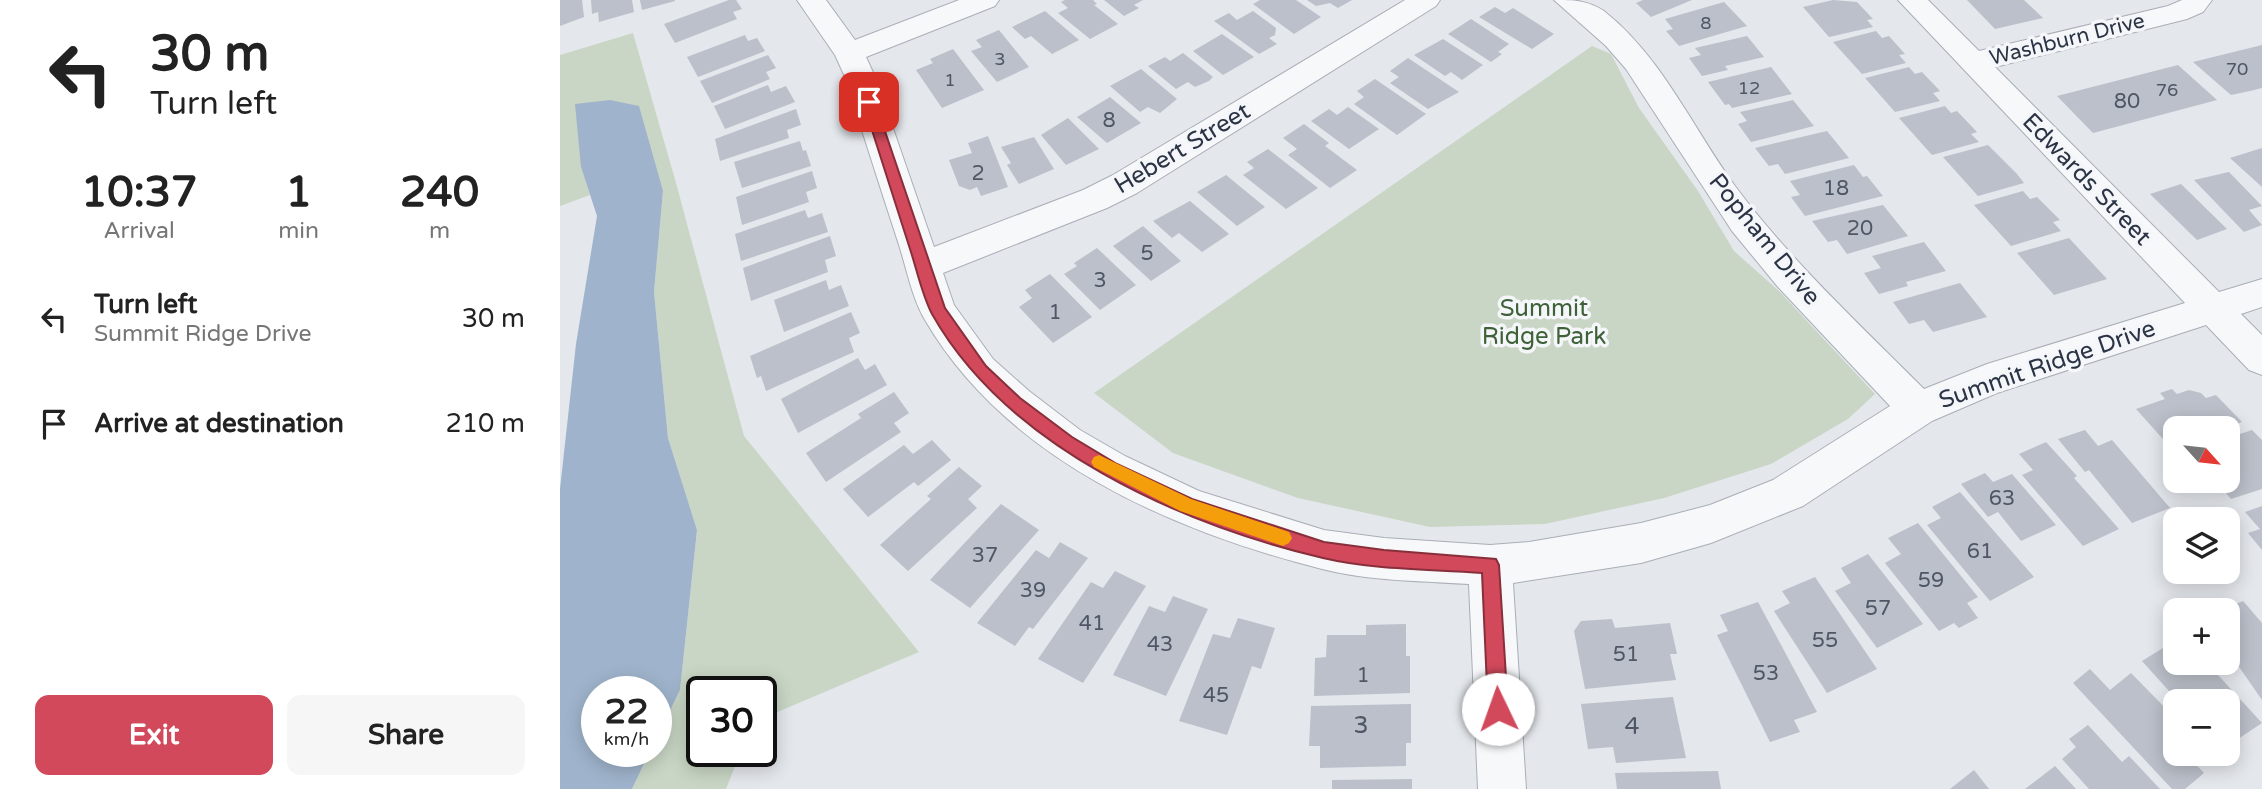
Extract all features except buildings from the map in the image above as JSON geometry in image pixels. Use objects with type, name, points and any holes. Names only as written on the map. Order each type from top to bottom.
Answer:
[{"type":"street","name":"Summit Ridge Drive","points":[[811,0],[849,53],[861,79],[938,311],[980,370],[1014,403],[1066,442],[1111,469],[1186,505],[1237,524],[1324,550],[1384,558],[1490,565],[1530,562],[1641,543],[1711,524],[1788,493],[1918,409],[1987,380],[2262,293]]},
{"type":"street","points":[[849,53],[985,0]]},
{"type":"street","name":"Hebert Street","points":[[923,266],[1095,199],[1125,184],[1426,0]]},
{"type":"street","name":"Popham Drive","points":[[1568,0],[1619,39],[1674,114],[1722,193],[1783,268],[1918,409]]},
{"type":"street","name":"Edwards Street","points":[[1912,0],[2262,359]]},
{"type":"street","name":"Washburn Drive","points":[[1973,62],[2177,13],[2193,6],[2198,0]]},
{"type":"street","points":[[1490,565],[1502,789]]},
{"type":"green space","points":[[633,33],[744,436],[919,652],[777,712],[777,676],[686,676],[686,767],[735,767],[726,789],[632,789],[642,767],[672,767],[672,706],[680,690],[697,530],[668,438],[654,292],[663,191],[581,167],[590,195],[560,206],[560,55]]},
{"type":"green space","name":"Summit Ridge Park","points":[[1592,46],[1611,54],[1639,108],[1698,191],[1734,251],[1780,292],[1875,394],[1848,419],[1771,464],[1664,498],[1545,524],[1430,527],[1298,498],[1173,453],[1094,393]]},
{"type":"water","points":[[610,100],[639,106],[663,191],[654,292],[668,438],[697,530],[680,690],[672,706],[672,676],[581,676],[581,767],[642,767],[632,789],[560,789],[560,489],[576,344],[597,216],[581,167],[575,104]]},
{"type":"slow traffic","points":[[1099,462],[1186,505],[1283,538]]},
{"type":"route","points":[[869,102],[938,311],[980,370],[1014,403],[1066,442],[1111,469],[1186,505],[1237,524],[1324,550],[1384,558],[1490,565],[1498,709]]}]
